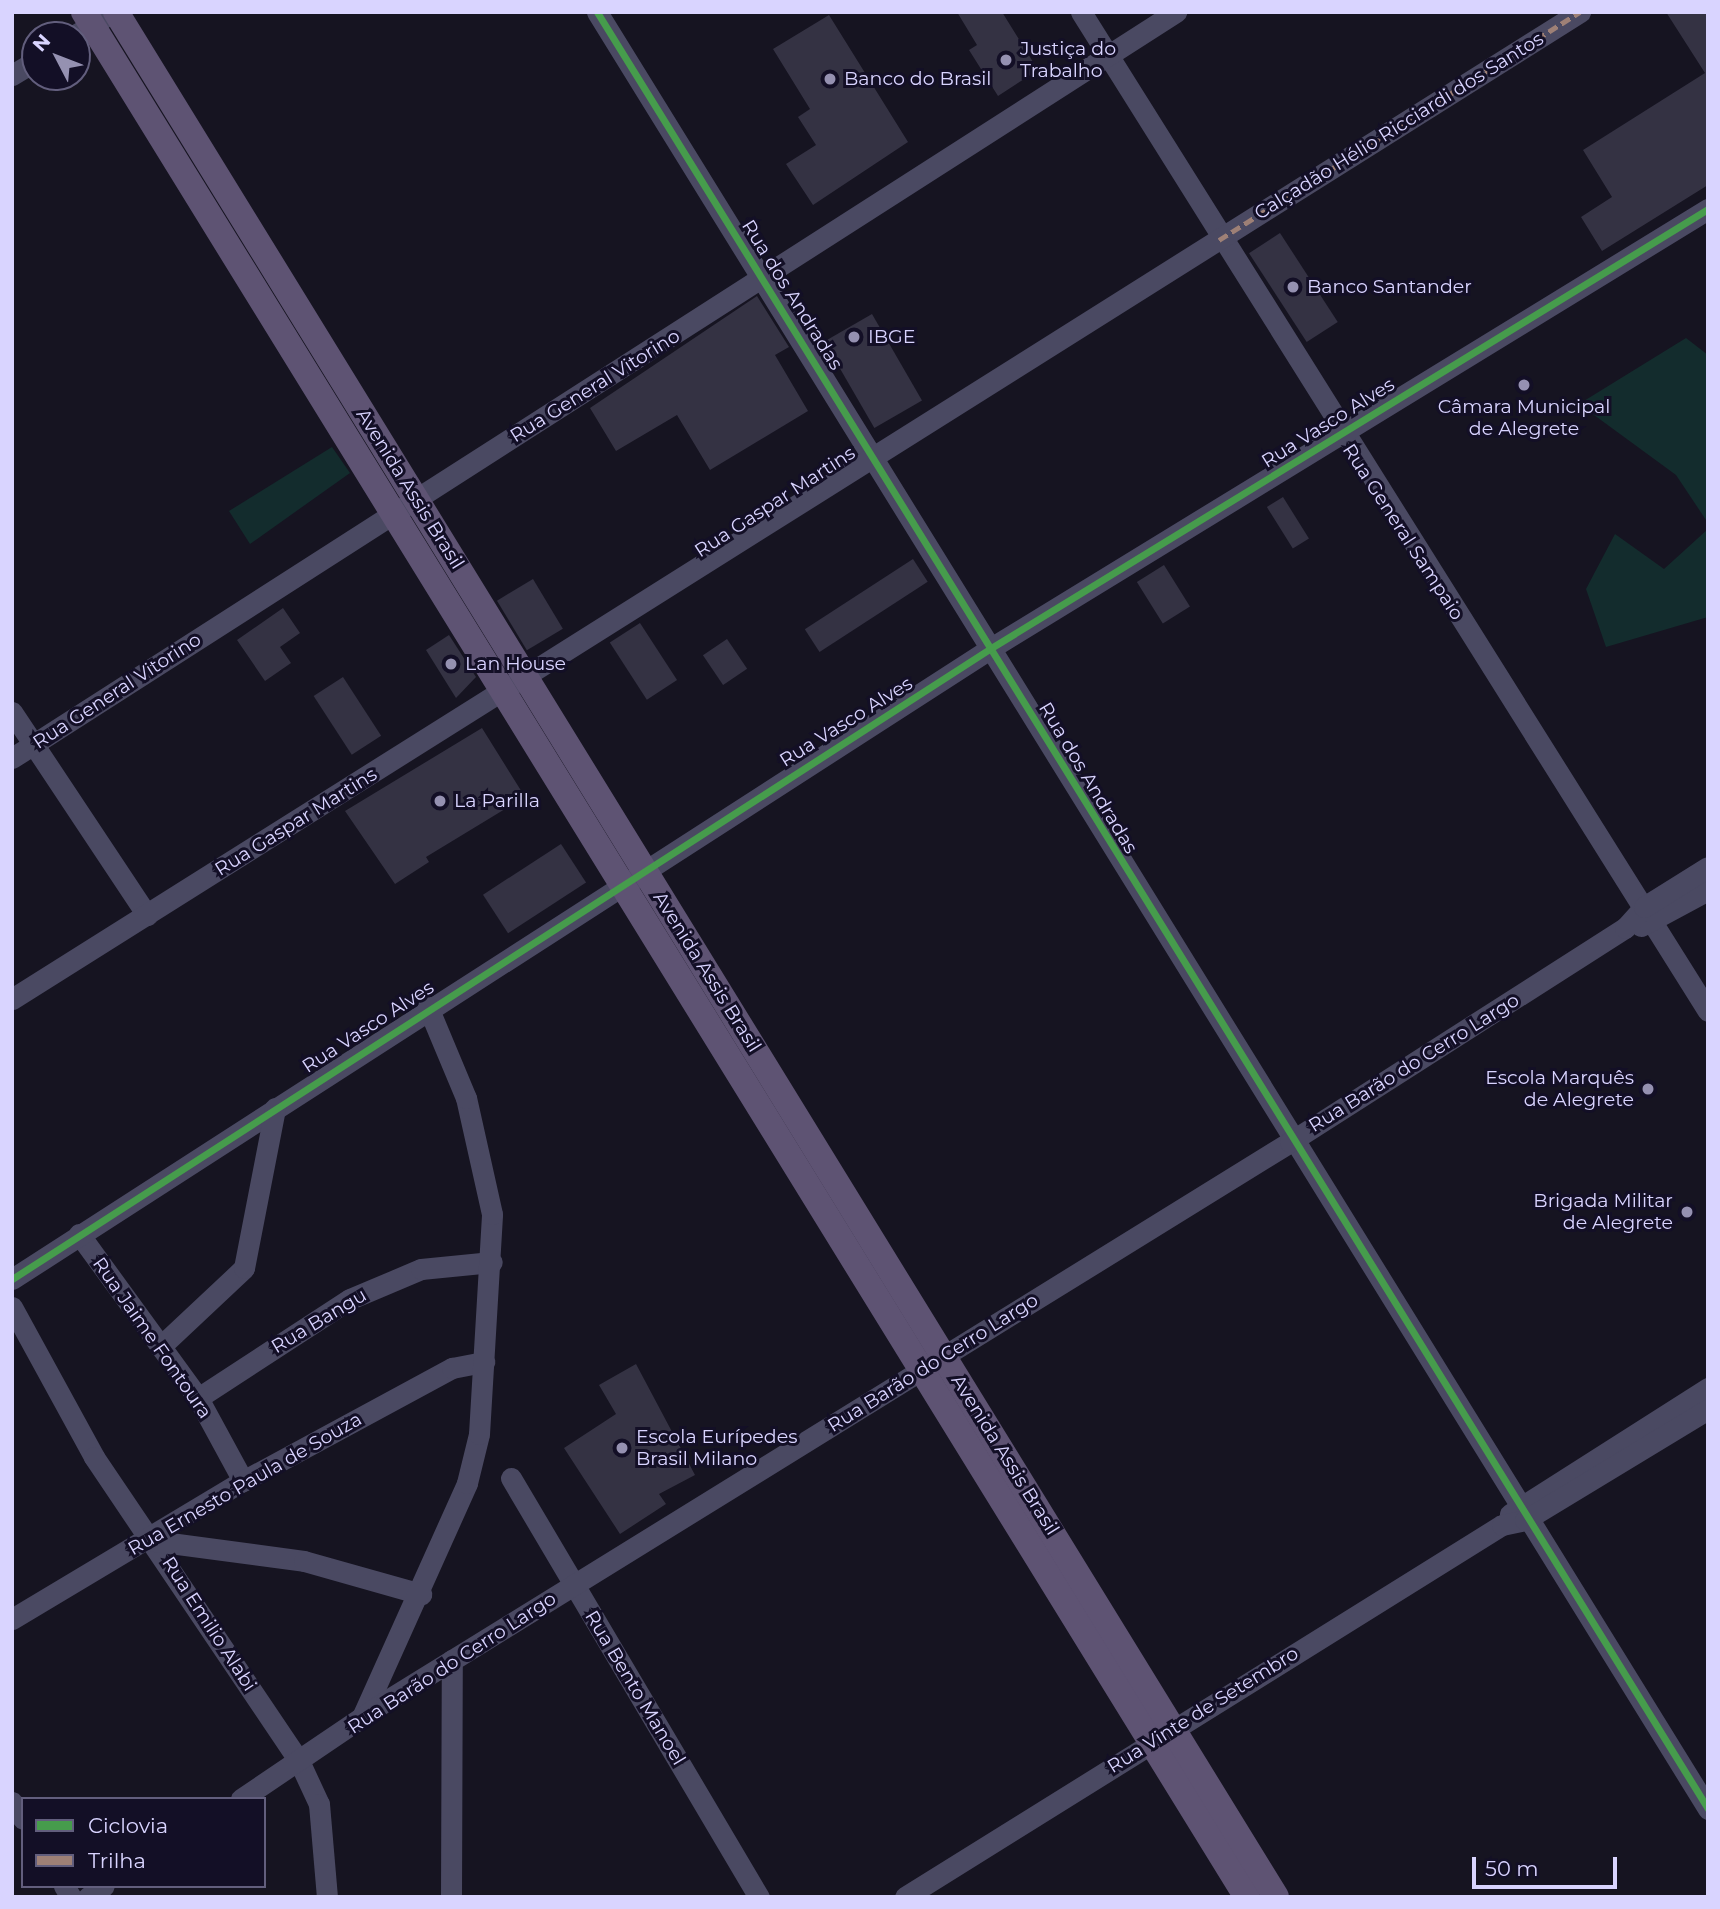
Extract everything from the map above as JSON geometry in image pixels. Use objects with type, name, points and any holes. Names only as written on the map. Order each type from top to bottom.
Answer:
[{"type":"main road","name":"Avenida Assis Brasil","points":[[96,19],[155,76],[191,135],[319,367]]},
{"type":"main road","name":"Avenida Assis Brasil","points":[[96,19],[132,89],[169,149],[319,367],[405,506],[527,679],[1276,1897]]},
{"type":"main road","points":[[132,89],[155,76]]},
{"type":"main road","points":[[169,149],[191,135]]},
{"type":"main road","name":"Avenida Assis Brasil","points":[[405,506],[504,694],[1149,1743],[1247,1897]]},
{"type":"main road","points":[[550,769],[574,755]]},
{"type":"main road","points":[[796,1168],[819,1153]]},
{"type":"street","name":"Rua dos Andradas","points":[[597,12],[991,648],[1290,1142],[1708,1810]]},
{"type":"street","name":"Rua General Sampaio","points":[[1081,12],[1340,435],[1708,1012]]},
{"type":"street","name":"Rua General Vitorino","points":[[12,758],[764,280],[1176,12]]},
{"type":"street","name":"Calçadão Hélio Ricciardi dos Santos","points":[[1219,240],[1580,12]]},
{"type":"street","name":"Rua Vasco Alves","points":[[12,1279],[428,1007],[991,648],[1708,209]]},
{"type":"street","name":"Rua Gaspar Martins","points":[[12,999],[504,694],[873,457],[1219,240]]},
{"type":"street","points":[[12,712],[146,915]]},
{"type":"street","name":"Rua Barão do Cerro Largo","points":[[1649,916],[1708,867]]},
{"type":"street","name":"Rua Barão do Cerro Largo","points":[[244,1797],[452,1660],[1290,1142],[1625,928],[1708,890]]},
{"type":"street","points":[[360,1722],[421,1594],[467,1483],[479,1434],[492,1262],[492,1214],[466,1098],[428,1007]]},
{"type":"street","points":[[160,1348],[244,1268],[275,1108]]},
{"type":"street","name":"Rua Jaime Fontoura","points":[[79,1234],[198,1398],[243,1481]]},
{"type":"street","name":"Rua Bangu","points":[[198,1398],[350,1298],[421,1269],[492,1262]]},
{"type":"street","name":"Rua Emilio Alabi","points":[[14,1316],[93,1457],[154,1539],[299,1761],[319,1804],[327,1897]]},
{"type":"street","name":"Rua Ernesto Paula de Souza","points":[[12,1619],[154,1539],[243,1481],[452,1367],[484,1362]]},
{"type":"street","name":"Rua Vinte de Setembro","points":[[905,1897],[1502,1525],[1708,1388]]},
{"type":"street","name":"Rua Vinte de Setembro","points":[[1520,1512],[1708,1409]]},
{"type":"street","name":"Rua Bento Manoel","points":[[511,1478],[760,1897]]},
{"type":"street","points":[[154,1539],[304,1560],[421,1594]]},
{"type":"street","points":[[451,1897],[452,1660]]},
{"type":"green space","points":[[1686,338],[1708,355],[1708,523],[1676,475],[1579,404]]},
{"type":"green space","points":[[332,447],[350,473],[250,544],[229,511]]},
{"type":"green space","points":[[1708,529],[1708,617],[1606,647],[1586,589],[1615,534],[1664,569]]},
{"type":"building","points":[[957,12],[1002,12],[1038,70],[998,96],[969,50],[977,45]]},
{"type":"building","points":[[1666,12],[1708,12],[1708,185],[1602,251],[1581,217],[1612,197],[1583,150],[1705,73]]},
{"type":"building","name":"Banco do Brasil","points":[[829,15],[908,142],[813,205],[786,164],[816,145],[798,117],[810,109],[773,49]]},
{"type":"building","name":"Banco Santander","points":[[1280,233],[1338,322],[1307,342],[1249,253]]},
{"type":"building","points":[[757,296],[789,347],[775,355],[808,411],[710,470],[677,415],[616,451],[590,408]]},
{"type":"building","points":[[872,314],[922,401],[874,428],[824,342]]},
{"type":"building","points":[[1283,497],[1309,539],[1293,549],[1267,507]]},
{"type":"building","points":[[913,559],[928,582],[820,652],[805,629]]},
{"type":"building","points":[[1164,565],[1190,607],[1163,624],[1137,582]]},
{"type":"building","points":[[533,579],[563,629],[527,650],[497,601]]},
{"type":"building","points":[[283,608],[300,633],[280,647],[291,663],[265,681],[237,640]]},
{"type":"building","points":[[640,623],[677,680],[647,700],[610,643]]},
{"type":"building","name":"Lan House","points":[[449,635],[476,677],[456,698],[426,650]]},
{"type":"building","points":[[727,639],[747,669],[723,685],[703,655]]},
{"type":"building","points":[[343,677],[381,736],[352,755],[314,696]]},
{"type":"building","points":[[482,728],[525,797],[426,857],[429,862],[395,884],[345,811]]},
{"type":"building","points":[[561,844],[586,883],[508,933],[483,895]]},
{"type":"building","name":"Escola Eurípedes Brasil Milano","points":[[636,1364],[695,1475],[659,1494],[666,1504],[620,1534],[564,1448],[616,1414],[599,1385]]},
{"type":"marked path","points":[[1219,240],[1580,12]]},
{"type":"cycle path","points":[[597,12],[1708,1809]]},
{"type":"cycle path","points":[[12,1279],[991,648],[1708,209]]},
{"type":"place","name":"Justiça do Trabalho","points":[[1006,60]]},
{"type":"place","name":"Banco do Brasil","points":[[830,79]]},
{"type":"place","name":"Banco Santander","points":[[1293,287]]},
{"type":"place","name":"IBGE","points":[[854,337]]},
{"type":"place","name":"Câmara Municipal de Alegrete","points":[[1524,385]]},
{"type":"place","name":"Lan House","points":[[451,664]]},
{"type":"place","name":"La Parilla","points":[[440,801]]},
{"type":"place","name":"Escola Marquês de Alegrete","points":[[1648,1089]]},
{"type":"place","name":"Brigada Militar de Alegrete","points":[[1687,1212]]},
{"type":"place","name":"Escola Eurípedes Brasil Milano","points":[[622,1448]]}]
